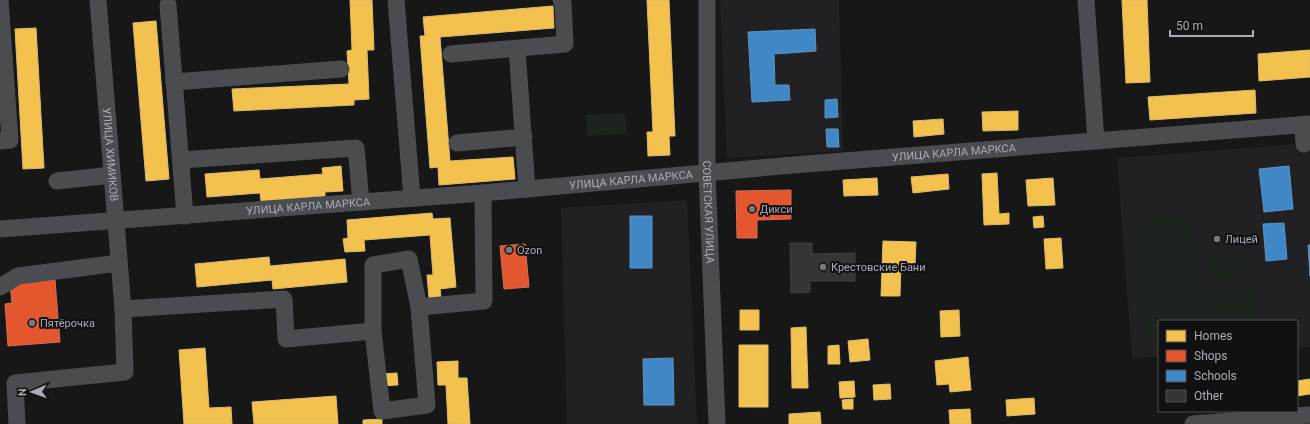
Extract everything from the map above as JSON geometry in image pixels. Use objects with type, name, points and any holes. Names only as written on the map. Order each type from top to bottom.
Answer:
[{"type":"street","points":[[0,0],[10,140],[0,141]]},
{"type":"street","name":"УЛИЦА ХИМИКОВ","points":[[17,424],[15,383],[125,372],[123,309],[98,0]]},
{"type":"street","points":[[396,0],[412,198]]},
{"type":"street","points":[[452,54],[565,44],[563,3],[561,0]]},
{"type":"street","name":"СОВЕТСКАЯ УЛИЦА","points":[[707,0],[707,173],[717,424]]},
{"type":"street","points":[[1086,0],[1096,141]]},
{"type":"street","points":[[168,5],[185,216]]},
{"type":"street","points":[[517,49],[527,189]]},
{"type":"street","points":[[174,82],[341,69]]},
{"type":"street","points":[[1304,144],[1306,125]]},
{"type":"street","name":"УЛИЦА КАРЛА МАРКСА","points":[[0,229],[483,193],[707,173],[1306,125]]},
{"type":"street","points":[[457,143],[524,137]]},
{"type":"street","points":[[181,160],[356,148],[360,202]]},
{"type":"street","points":[[57,181],[112,175]]},
{"type":"street","points":[[419,307],[484,301],[483,193]]},
{"type":"street","points":[[409,259],[419,307],[427,405],[382,411],[373,331],[373,265],[409,259]]},
{"type":"street","points":[[0,288],[18,276],[119,264]]},
{"type":"street","points":[[123,309],[284,299],[286,340],[373,331]]},
{"type":"street","points":[[1193,424],[1310,415]]},
{"type":"shaded area","points":[[720,0],[839,0],[843,151],[727,158]]},
{"type":"shaded area","points":[[625,113],[627,134],[587,136],[586,115]]},
{"type":"shaded area","name":"Лицей","points":[[1310,143],[1310,347],[1298,348],[1298,320],[1158,320],[1158,357],[1132,358],[1117,158]]},
{"type":"shaded area","points":[[687,200],[697,424],[567,424],[561,208]]},
{"type":"shaded area","points":[[1164,210],[1189,225],[1200,245],[1202,320],[1158,320],[1158,343],[1145,331],[1139,316],[1133,238],[1143,222]]},
{"type":"shaded area","points":[[1249,253],[1251,278],[1212,281],[1210,256]]},
{"type":"shaded area","points":[[1253,285],[1255,314],[1205,317],[1203,288]]},
{"type":"building: Homes","points":[[350,0],[372,0],[374,50],[367,50],[369,99],[354,100],[354,105],[234,111],[232,89],[349,84],[347,51],[352,50]]},
{"type":"building: Homes","points":[[647,0],[669,0],[675,136],[669,136],[670,155],[648,156],[647,132],[653,132]]},
{"type":"building: Homes","points":[[1122,0],[1147,0],[1150,82],[1126,83]]},
{"type":"building: Homes","points":[[553,6],[554,28],[440,37],[450,161],[513,157],[515,179],[439,185],[438,167],[430,168],[420,36],[425,36],[423,17]]},
{"type":"building: Homes","points":[[156,21],[169,179],[146,181],[133,23]]},
{"type":"building: Homes","points":[[36,28],[44,168],[23,169],[15,29]]},
{"type":"building: Homes","points":[[1310,50],[1310,77],[1259,81],[1258,54]]},
{"type":"building: Homes","points":[[1255,90],[1256,113],[1150,120],[1148,97]]},
{"type":"building: Homes","points":[[1018,111],[1018,130],[983,131],[982,112]]},
{"type":"building: Homes","points":[[943,119],[944,134],[914,137],[913,121]]},
{"type":"building: Homes","points":[[341,166],[343,191],[325,192],[325,196],[261,201],[260,193],[207,197],[205,174],[259,170],[260,179],[323,174],[322,168]]},
{"type":"building: Homes","points":[[997,173],[999,214],[1009,213],[1009,224],[984,225],[982,174]]},
{"type":"building: Homes","points":[[948,174],[949,189],[913,193],[911,177]]},
{"type":"building: Homes","points":[[877,178],[878,195],[844,196],[843,180]]},
{"type":"building: Homes","points":[[1053,178],[1055,205],[1028,206],[1026,180]]},
{"type":"building: Homes","points":[[432,213],[433,219],[450,218],[456,287],[440,289],[441,297],[429,298],[427,275],[433,275],[430,235],[364,240],[365,251],[345,252],[343,239],[348,238],[347,220]]},
{"type":"building: Homes","points":[[1043,216],[1044,227],[1034,228],[1033,217]]},
{"type":"building: Homes","points":[[1061,238],[1063,268],[1046,269],[1044,239]]},
{"type":"building: Homes","points":[[883,241],[916,242],[915,265],[901,265],[900,296],[881,296]]},
{"type":"building: Homes","points":[[269,257],[270,266],[345,259],[347,282],[273,289],[272,280],[197,287],[195,264]]},
{"type":"building: Homes","points":[[740,310],[759,310],[759,330],[740,330]]},
{"type":"building: Homes","points":[[959,310],[960,336],[941,337],[940,311]]},
{"type":"building: Homes","points":[[806,327],[808,388],[792,388],[791,328]]},
{"type":"building: Homes","points":[[868,339],[870,360],[850,362],[848,341]]},
{"type":"building: Homes","points":[[739,345],[768,345],[768,407],[739,407]]},
{"type":"building: Homes","points":[[839,345],[840,364],[828,364],[828,346]]},
{"type":"building: Homes","points":[[205,348],[209,408],[231,407],[232,424],[184,424],[179,350]]},
{"type":"building: Homes","points":[[968,357],[971,390],[950,392],[949,384],[937,385],[935,361]]},
{"type":"building: Homes","points":[[458,361],[458,378],[467,378],[470,424],[448,424],[446,385],[438,385],[437,362]]},
{"type":"building: Homes","points":[[397,373],[398,385],[381,386],[380,374]]},
{"type":"building: Homes","points":[[1310,379],[1310,394],[1298,396],[1298,381]]},
{"type":"building: Homes","points":[[854,381],[855,397],[840,398],[839,382]]},
{"type":"building: Homes","points":[[890,384],[891,399],[874,400],[873,385]]},
{"type":"building: Homes","points":[[336,396],[338,424],[254,424],[252,402]]},
{"type":"building: Homes","points":[[1034,398],[1035,414],[1007,416],[1006,400]]},
{"type":"building: Homes","points":[[853,399],[853,409],[843,409],[842,400]]},
{"type":"building: Homes","points":[[970,409],[971,424],[950,424],[949,410]]},
{"type":"building: Homes","points":[[820,412],[821,424],[789,424],[789,414]]},
{"type":"building: Homes","points":[[382,419],[382,424],[363,424],[363,420]]},
{"type":"building: Shops","points":[[791,190],[791,219],[757,220],[757,238],[737,238],[736,191]]},
{"type":"building: Shops","points":[[525,244],[529,287],[504,289],[500,246]]},
{"type":"building: Shops","name":"Пятёрочка","points":[[55,280],[60,342],[8,346],[5,304],[12,303],[10,284]]},
{"type":"building: Schools","points":[[815,29],[816,51],[774,54],[775,85],[789,85],[790,100],[752,102],[748,32]]},
{"type":"building: Schools","points":[[837,99],[838,117],[825,118],[825,100]]},
{"type":"building: Schools","points":[[826,129],[838,129],[839,147],[827,147]]},
{"type":"building: Schools","points":[[1289,166],[1293,209],[1264,212],[1259,169]]},
{"type":"building: Schools","points":[[630,216],[652,216],[652,268],[630,268]]},
{"type":"building: Schools","points":[[1284,223],[1287,259],[1266,261],[1263,224]]},
{"type":"building: Schools","points":[[1308,245],[1310,245],[1310,276]]},
{"type":"building: Schools","points":[[673,358],[674,405],[644,405],[643,359]]},
{"type":"building: Other","name":"Крестовские Бани","points":[[790,243],[812,243],[812,254],[855,253],[855,281],[810,281],[810,292],[791,293]]},
{"type":"place","name":"Дикси","points":[[752,209]]},
{"type":"place","name":"Лицей","points":[[1217,239]]},
{"type":"place","name":"Ozon","points":[[509,250]]},
{"type":"place","name":"Крестовские Бани","points":[[823,267]]},
{"type":"place","name":"Пятёрочка","points":[[32,323]]}]
